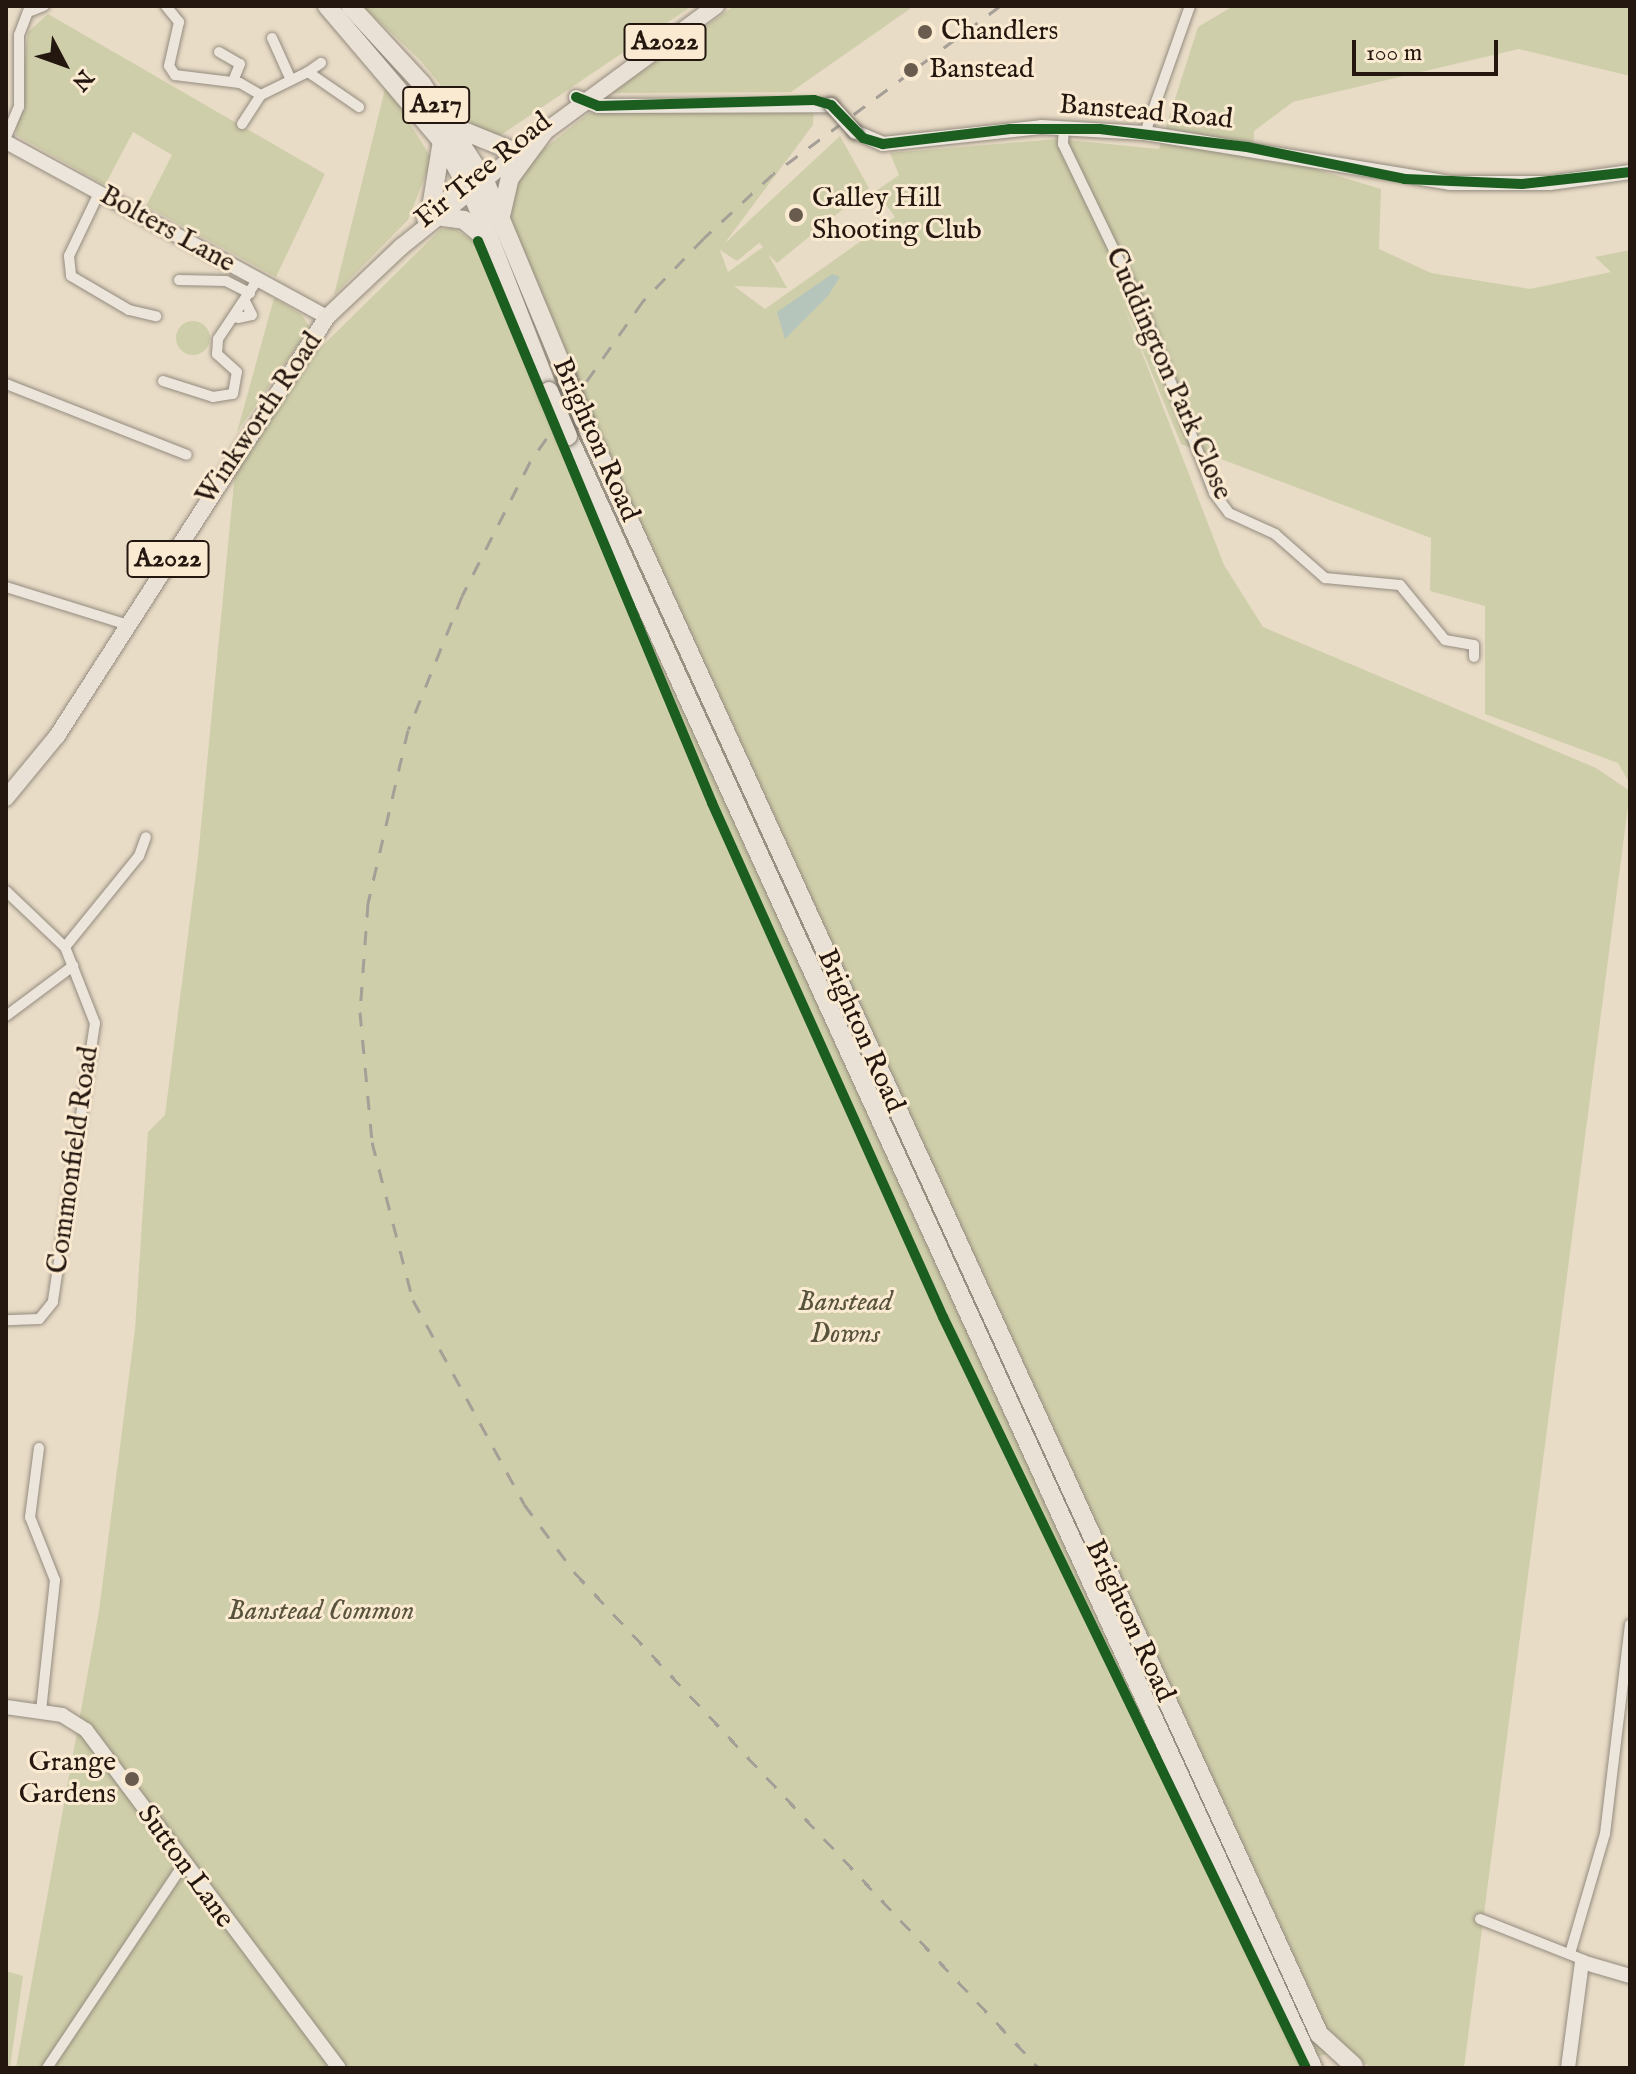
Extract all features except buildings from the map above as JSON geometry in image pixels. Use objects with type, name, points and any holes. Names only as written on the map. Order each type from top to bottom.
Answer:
[{"type":"highway","name":"Brighton Road","points":[[327,6],[407,79]]},
{"type":"highway","name":"Brighton Road","points":[[350,6],[407,79],[501,216],[584,421],[1313,2021],[1329,2049],[1354,2067]]},
{"type":"highway","points":[[491,243],[464,220],[436,215],[445,132],[508,149]]},
{"type":"highway","points":[[501,216],[510,178],[543,133]]},
{"type":"highway","name":"Brighton Road","points":[[475,182],[491,243],[568,436],[1313,2068]]},
{"type":"main road","name":"Fir Tree Road","points":[[475,182],[508,149],[716,6]]},
{"type":"main road","name":"Fir Tree Road","points":[[401,247],[475,182],[543,133],[580,100]]},
{"type":"main road","name":"Winkworth Road","points":[[6,798],[57,736],[327,317],[401,247]]},
{"type":"street","points":[[6,140],[19,107],[17,49],[25,9],[44,6]]},
{"type":"street","points":[[166,6],[179,22],[170,70],[233,81],[261,95]]},
{"type":"street","points":[[1145,133],[1190,6]]},
{"type":"street","points":[[272,38],[291,80]]},
{"type":"street","points":[[219,52],[240,64],[233,81]]},
{"type":"street","points":[[242,124],[261,95],[321,63]]},
{"type":"street","points":[[308,72],[359,107]]},
{"type":"street","name":"Banstead Road","points":[[580,100],[831,105],[855,132],[883,144],[1064,128],[1145,133],[1405,179],[1522,184],[1630,172]]},
{"type":"street","name":"Cuddington Park Close","points":[[1064,128],[1063,144],[1222,503],[1282,539],[1325,578],[1400,585],[1445,640],[1474,645],[1474,657]]},
{"type":"street","name":"Bolters Lane","points":[[6,140],[327,317]]},
{"type":"street","points":[[99,193],[69,256],[71,276],[129,310],[156,316]]},
{"type":"street","points":[[163,381],[213,397],[233,394],[237,372],[216,347],[238,318],[258,279]]},
{"type":"street","points":[[179,280],[226,281],[247,298]]},
{"type":"street","points":[[6,384],[187,455]]},
{"type":"street","points":[[6,587],[128,625]]},
{"type":"street","points":[[6,891],[65,947],[139,856],[146,837]]},
{"type":"street","name":"Commonfield Road","points":[[6,1320],[39,1319],[53,1302],[95,1023],[65,947]]},
{"type":"street","points":[[6,1016],[73,966]]},
{"type":"street","points":[[39,1448],[30,1517],[55,1580],[41,1711]]},
{"type":"street","points":[[1571,1950],[1605,1834],[1630,1624]]},
{"type":"street","name":"Sutton Lane","points":[[6,1707],[41,1711],[86,1730],[183,1865],[339,2068]]},
{"type":"street","points":[[47,2068],[183,1865]]},
{"type":"street","points":[[1480,1919],[1571,1950],[1584,1960],[1630,1976]]},
{"type":"street","points":[[1568,2068],[1584,1960]]},
{"type":"green space","points":[[363,6],[692,6],[495,139],[479,132],[420,60]]},
{"type":"green space","points":[[734,6],[914,6],[791,92],[612,93]]},
{"type":"green space","name":"Banstead Downs","points":[[1233,6],[1630,6],[1630,76],[1519,49],[1293,102],[1254,131],[1253,150],[1381,189],[1379,249],[1431,273],[1530,289],[1611,272],[1595,257],[1630,250],[1630,784],[1618,763],[1485,714],[1485,606],[1430,591],[1431,538],[1181,444],[1122,301],[1224,565],[1263,627],[1596,768],[1630,791],[1464,2068],[1375,2068],[1338,2053],[1302,2058],[1306,2068],[16,2068],[99,1611],[135,1329],[148,1132],[165,1115],[198,857],[235,472],[311,357],[441,229],[453,228],[478,244],[511,203],[510,192],[535,156],[589,113],[814,109],[813,125],[724,244],[840,136],[869,188],[777,263],[768,254],[787,288],[734,286],[765,309],[895,217],[876,191],[899,175],[890,153],[1058,139],[1159,149],[1198,27]],"holes":[[[759,243],[763,247],[728,272],[720,250],[737,261]]]},
{"type":"green space","points":[[48,14],[325,174],[276,277],[146,206],[172,155],[133,132],[105,185],[16,135],[28,32]]},
{"type":"green space","points":[[386,85],[432,159],[408,220],[334,295]]},
{"type":"green space","points":[[274,298],[302,315],[310,328],[237,432]]},
{"type":"green space","points":[[193,321],[205,326],[210,338],[205,350],[193,355],[181,350],[176,338],[181,326]]},
{"type":"green space","points":[[6,1971],[23,1976],[10,2068],[6,2068]]},
{"type":"shaded area","points":[[832,274],[840,277],[828,296],[785,339],[777,312]]},
{"type":"railway","points":[[1000,6],[773,174],[704,238],[643,301],[530,462],[462,596],[408,730],[368,903],[360,1012],[372,1142],[413,1300],[524,1504],[575,1573],[1039,2068]]},
{"type":"cycle path","points":[[576,97],[598,106],[814,100],[831,105],[863,138],[883,144],[1010,129],[1100,129],[1247,147],[1405,179],[1522,184],[1630,172]]},
{"type":"cycle path","points":[[478,241],[712,803],[943,1317],[1306,2068]]},
{"type":"place","name":"Chandlers","points":[[925,32]]},
{"type":"place","name":"Banstead","points":[[911,70]]},
{"type":"place","name":"Galley Hill Shooting Club","points":[[796,215]]},
{"type":"place","name":"Grange Gardens","points":[[132,1779]]},
{"type":"park label","name":"Banstead Common","points":[[321,1612]]}]
